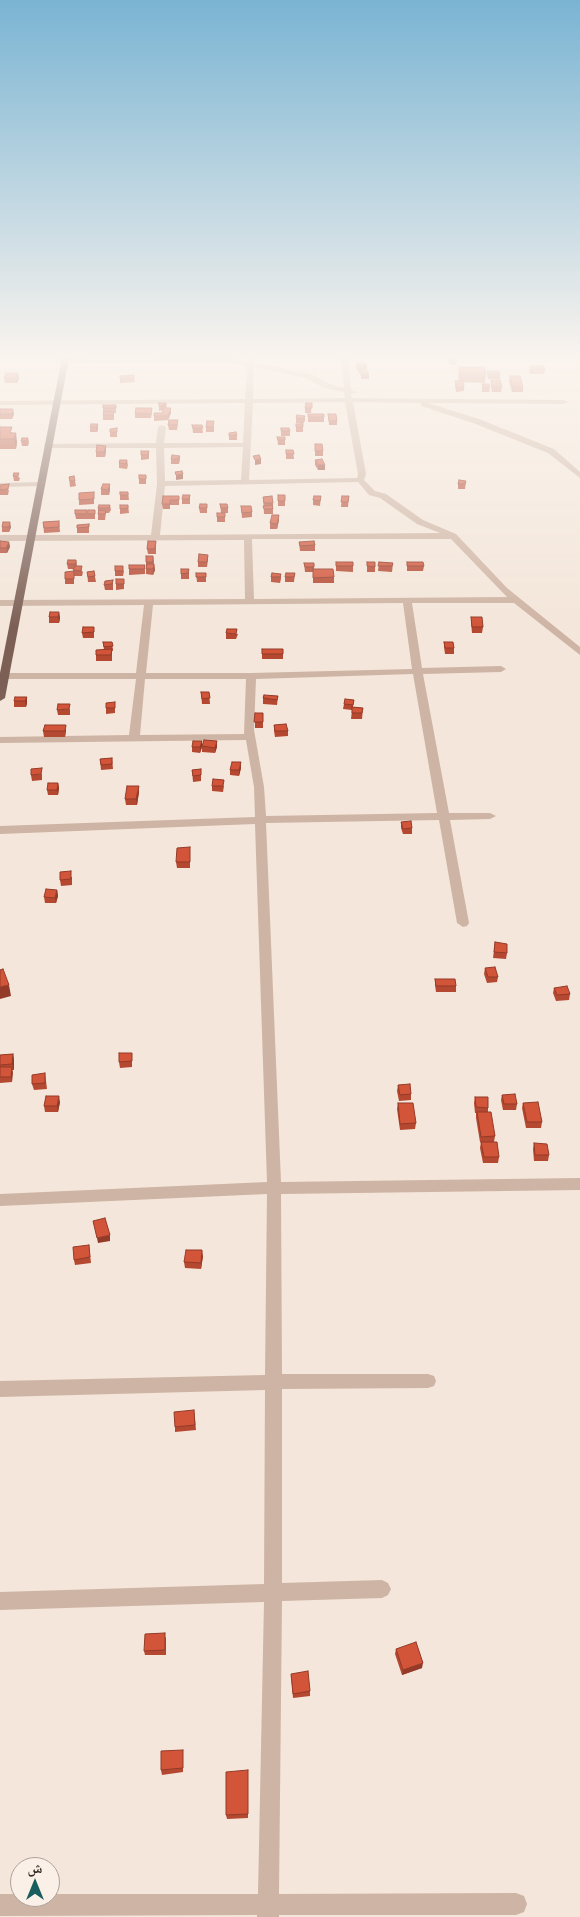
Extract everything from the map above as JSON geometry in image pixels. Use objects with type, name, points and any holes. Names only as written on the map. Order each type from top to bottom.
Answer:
[{"type":"main road","points":[[0,698],[48,447]]},
{"type":"street","points":[[155,537],[161,484],[160,447]]},
{"type":"street","points":[[245,482],[246,447]]},
{"type":"street","points":[[357,447],[362,474],[360,480]]},
{"type":"street","points":[[542,447],[551,451],[580,476]]},
{"type":"street","points":[[161,484],[360,480]]},
{"type":"street","points":[[360,480],[372,494],[383,496],[420,522],[453,536],[504,590],[580,652]]},
{"type":"street","points":[[0,485],[41,484]]},
{"type":"street","points":[[248,536],[250,602]]},
{"type":"street","points":[[0,538],[453,536]]},
{"type":"street","points":[[407,600],[417,671],[462,923]]},
{"type":"street","points":[[0,604],[516,600]]},
{"type":"street","points":[[134,738],[149,602]]},
{"type":"street","points":[[4,676],[251,676],[501,669]]},
{"type":"street","points":[[251,676],[250,737],[259,786],[274,1188],[273,1593],[268,1910]]},
{"type":"street","points":[[0,740],[250,737]]},
{"type":"street","points":[[0,830],[260,820],[490,816]]},
{"type":"street","points":[[0,1200],[274,1188],[580,1184]]},
{"type":"street","points":[[0,1389],[274,1382],[428,1381]]},
{"type":"street","points":[[0,1601],[382,1589]]},
{"type":"street","points":[[0,1905],[268,1910],[516,1904]]},
{"type":"building","points":[[97,447],[106,447],[104,452],[96,452]]},
{"type":"building","points":[[315,447],[322,447],[323,451],[315,451]]},
{"type":"building","points":[[286,450],[293,450],[294,454],[286,454]]},
{"type":"building","points":[[141,451],[149,451],[148,455],[141,455]]},
{"type":"building","points":[[172,455],[180,456],[178,459],[171,459]]},
{"type":"building","points":[[259,455],[261,459],[255,460],[253,456]]},
{"type":"building","points":[[322,459],[325,465],[318,465],[315,460]]},
{"type":"building","points":[[120,460],[127,460],[126,464],[119,463]]},
{"type":"building","points":[[182,471],[183,474],[176,475],[175,472]]},
{"type":"building","points":[[139,475],[146,475],[146,479],[139,479]]},
{"type":"building","points":[[74,476],[75,481],[70,481],[69,477]]},
{"type":"building","points":[[459,480],[466,481],[465,484],[458,484]]},
{"type":"building","points":[[9,484],[8,489],[0,490],[0,485]]},
{"type":"building","points":[[103,484],[110,484],[108,490],[101,489]]},
{"type":"building","points":[[94,492],[94,499],[79,500],[79,493]]},
{"type":"building","points":[[120,492],[128,492],[128,495],[120,495]]},
{"type":"building","points":[[183,495],[190,495],[189,499],[182,499]]},
{"type":"building","points":[[278,495],[285,495],[285,501],[278,501]]},
{"type":"building","points":[[163,496],[179,496],[179,500],[170,500],[170,504],[162,504]]},
{"type":"building","points":[[272,496],[273,503],[264,503],[263,497]]},
{"type":"building","points":[[314,496],[321,496],[320,501],[313,500]]},
{"type":"building","points":[[342,496],[349,496],[348,502],[341,502]]},
{"type":"building","points":[[200,504],[207,504],[207,508],[199,508]]},
{"type":"building","points":[[220,504],[227,504],[228,508],[221,508]]},
{"type":"building","points":[[99,505],[110,505],[109,508],[98,508]]},
{"type":"building","points":[[120,505],[128,505],[128,508],[120,509]]},
{"type":"building","points":[[272,505],[273,509],[264,509],[263,506]]},
{"type":"building","points":[[241,506],[251,506],[252,512],[242,513]]},
{"type":"building","points":[[75,510],[87,510],[86,514],[75,514]]},
{"type":"building","points":[[88,510],[95,510],[95,514],[87,514]]},
{"type":"building","points":[[99,510],[106,511],[105,514],[98,514]]},
{"type":"building","points":[[217,513],[225,513],[225,517],[217,517]]},
{"type":"building","points":[[272,515],[279,515],[277,524],[270,523]]},
{"type":"building","points":[[59,521],[59,527],[44,528],[43,522]]},
{"type":"building","points":[[3,522],[10,522],[9,527],[2,527]]},
{"type":"building","points":[[89,524],[89,527],[77,528],[77,525]]},
{"type":"building","points":[[0,541],[9,542],[6,548],[0,548]]},
{"type":"building","points":[[148,541],[156,541],[155,549],[147,549]]},
{"type":"building","points":[[314,541],[315,545],[300,546],[299,542]]},
{"type":"building","points":[[199,554],[208,555],[207,562],[198,562]]},
{"type":"building","points":[[146,556],[153,556],[153,562],[146,562]]},
{"type":"building","points":[[68,560],[76,560],[76,564],[67,564]]},
{"type":"building","points":[[336,562],[353,562],[353,566],[336,566]]},
{"type":"building","points":[[367,562],[375,562],[375,567],[367,566]]},
{"type":"building","points":[[379,562],[393,563],[392,566],[378,566]]},
{"type":"building","points":[[407,562],[423,562],[424,566],[407,566]]},
{"type":"building","points":[[304,563],[314,563],[314,567],[305,567]]},
{"type":"building","points":[[147,564],[154,564],[153,569],[146,569]]},
{"type":"building","points":[[129,565],[145,565],[144,569],[129,569]]},
{"type":"building","points":[[75,566],[82,566],[81,571],[73,570]]},
{"type":"building","points":[[115,566],[123,566],[123,571],[115,571]]},
{"type":"building","points":[[181,569],[189,569],[188,573],[181,574]]},
{"type":"building","points":[[313,569],[333,569],[334,577],[313,578]]},
{"type":"building","points":[[74,571],[74,579],[65,579],[65,572]]},
{"type":"building","points":[[94,571],[95,576],[88,577],[87,572]]},
{"type":"building","points":[[196,573],[206,573],[206,577],[196,577]]},
{"type":"building","points":[[272,573],[281,574],[280,577],[271,577]]},
{"type":"building","points":[[286,573],[295,573],[294,577],[285,577]]},
{"type":"building","points":[[116,579],[124,579],[124,584],[116,584]]},
{"type":"building","points":[[113,580],[112,584],[104,585],[105,581]]},
{"type":"building","points":[[50,612],[59,612],[58,617],[49,617]]},
{"type":"building","points":[[471,617],[482,617],[483,627],[472,627]]},
{"type":"building","points":[[83,627],[94,627],[94,632],[82,633]]},
{"type":"building","points":[[227,629],[237,629],[236,634],[226,633]]},
{"type":"building","points":[[103,642],[112,642],[113,646],[104,647]]},
{"type":"building","points":[[444,642],[453,642],[454,648],[445,648]]},
{"type":"building","points":[[112,649],[111,655],[96,655],[96,650]]},
{"type":"building","points":[[262,649],[283,649],[283,654],[262,654]]},
{"type":"building","points":[[201,692],[209,692],[210,698],[202,699]]},
{"type":"building","points":[[264,695],[278,696],[277,700],[263,698]]},
{"type":"building","points":[[15,697],[27,697],[25,701],[14,701]]},
{"type":"building","points":[[345,699],[354,700],[353,705],[344,704]]},
{"type":"building","points":[[115,702],[115,708],[106,708],[106,703]]},
{"type":"building","points":[[58,704],[70,704],[69,709],[57,710]]},
{"type":"building","points":[[352,707],[363,708],[362,713],[352,713]]},
{"type":"building","points":[[255,713],[263,713],[263,722],[254,722]]},
{"type":"building","points":[[286,724],[288,731],[275,731],[274,725]]},
{"type":"building","points":[[45,725],[66,725],[65,731],[43,731]]},
{"type":"building","points":[[204,740],[217,741],[215,748],[202,746]]},
{"type":"building","points":[[193,741],[202,741],[200,747],[192,747]]},
{"type":"building","points":[[112,758],[112,764],[101,765],[100,759]]},
{"type":"building","points":[[232,762],[241,762],[239,770],[230,770]]},
{"type":"building","points":[[42,768],[41,774],[31,775],[31,769]]},
{"type":"building","points":[[201,769],[201,775],[193,776],[192,770]]},
{"type":"building","points":[[213,779],[224,780],[223,786],[212,786]]},
{"type":"building","points":[[48,783],[58,783],[57,790],[47,790]]},
{"type":"building","points":[[127,786],[139,786],[136,799],[125,799]]},
{"type":"building","points":[[411,821],[412,828],[403,829],[401,822]]},
{"type":"building","points":[[190,847],[190,862],[176,862],[177,848]]},
{"type":"building","points":[[71,871],[71,879],[60,880],[60,872]]},
{"type":"building","points":[[46,889],[57,890],[55,898],[44,897]]},
{"type":"building","points":[[495,942],[507,944],[507,953],[494,952]]},
{"type":"building","points":[[495,967],[498,977],[488,977],[485,968]]},
{"type":"building","points":[[3,969],[9,985],[0,987],[0,970]]},
{"type":"building","points":[[435,979],[455,979],[456,986],[436,986]]},
{"type":"building","points":[[567,986],[570,994],[557,995],[554,988]]},
{"type":"building","points":[[119,1053],[132,1053],[132,1061],[119,1062]]},
{"type":"building","points":[[13,1054],[12,1064],[0,1065],[0,1055]]},
{"type":"building","points":[[0,1067],[12,1067],[11,1077],[0,1077]]},
{"type":"building","points":[[45,1073],[45,1083],[32,1084],[32,1075]]},
{"type":"building","points":[[410,1084],[411,1094],[400,1095],[398,1085]]},
{"type":"building","points":[[515,1094],[517,1104],[504,1104],[502,1095]]},
{"type":"building","points":[[46,1096],[59,1096],[57,1106],[44,1106]]},
{"type":"building","points":[[475,1097],[488,1097],[488,1108],[476,1107]]},
{"type":"building","points":[[538,1102],[542,1122],[527,1122],[523,1103]]},
{"type":"building","points":[[398,1103],[413,1103],[416,1123],[400,1124]]},
{"type":"building","points":[[477,1112],[491,1112],[495,1136],[481,1137]]},
{"type":"building","points":[[481,1142],[497,1142],[499,1157],[484,1157]]},
{"type":"building","points":[[534,1143],[547,1144],[549,1155],[535,1155]]},
{"type":"building","points":[[105,1218],[110,1235],[97,1238],[93,1221]]},
{"type":"building","points":[[89,1245],[90,1257],[74,1260],[73,1247]]},
{"type":"building","points":[[186,1250],[202,1250],[201,1263],[184,1262]]},
{"type":"building","points":[[194,1410],[195,1425],[175,1427],[174,1412]]},
{"type":"building","points":[[165,1633],[165,1650],[144,1651],[145,1634]]},
{"type":"building","points":[[416,1642],[423,1663],[403,1670],[396,1649]]},
{"type":"building","points":[[308,1671],[310,1691],[293,1694],[291,1674]]},
{"type":"building","points":[[183,1750],[183,1768],[161,1770],[161,1751]]},
{"type":"building","points":[[248,1770],[248,1814],[226,1815],[226,1772]]}]
